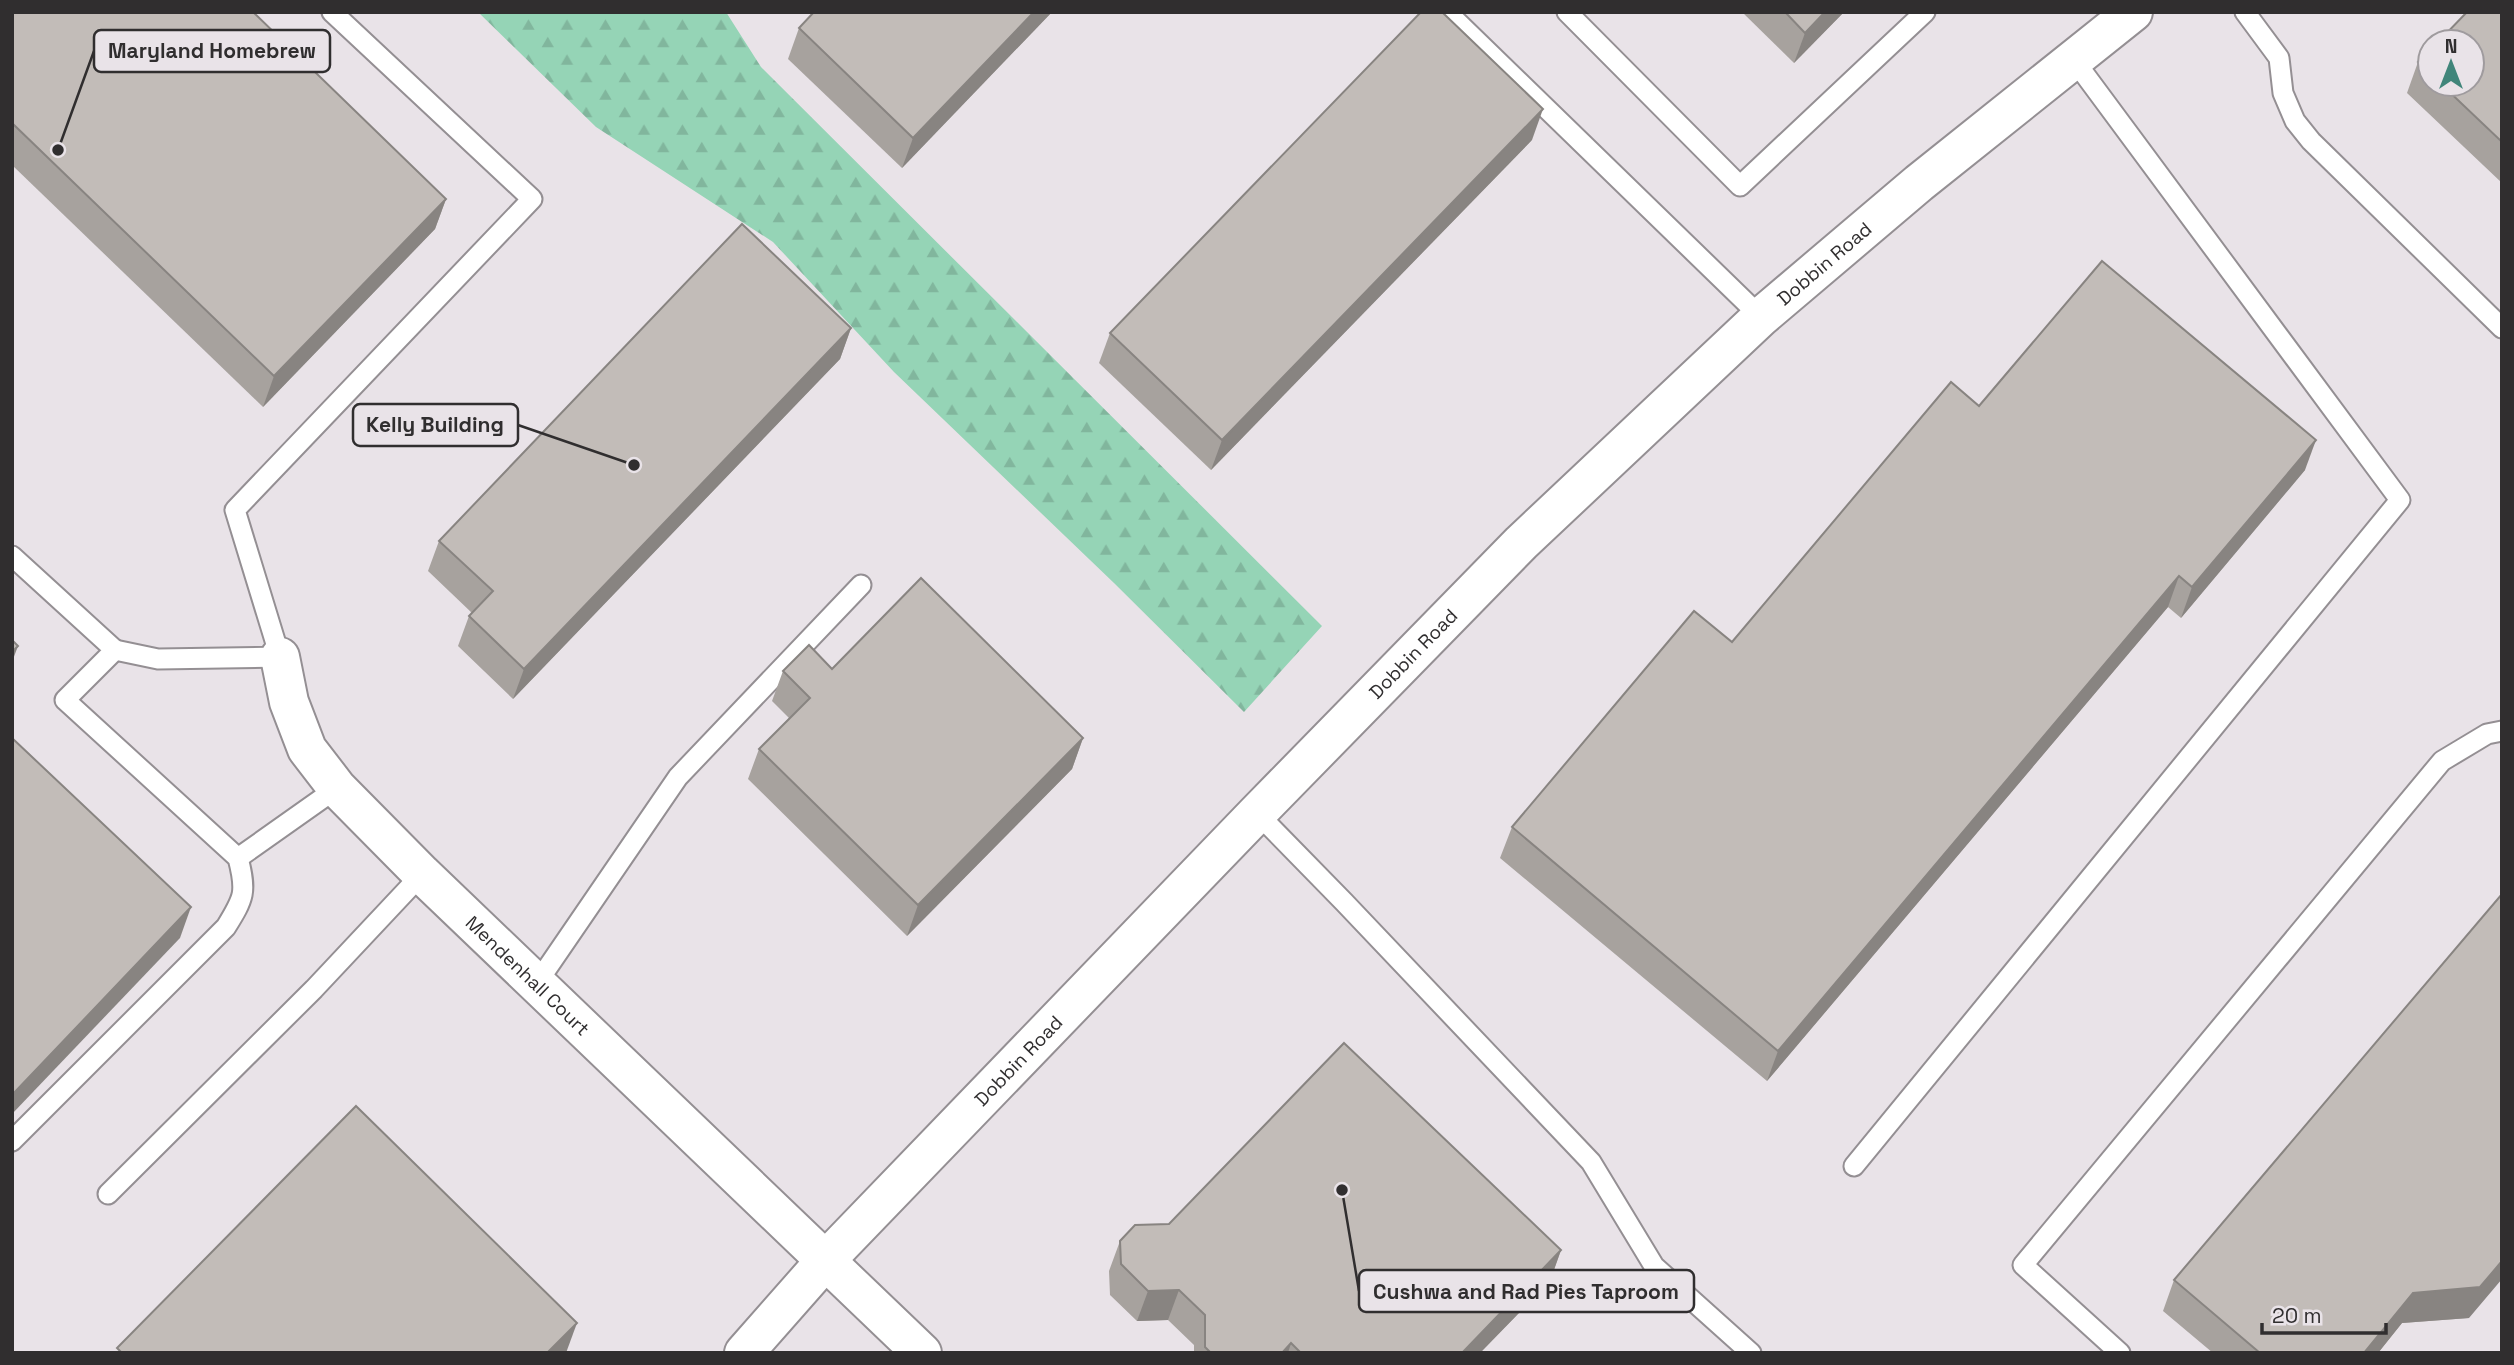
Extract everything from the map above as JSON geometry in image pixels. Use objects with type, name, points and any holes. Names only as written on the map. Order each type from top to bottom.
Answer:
[{"type":"street","name":"Dobbin Road","points":[[744,1353],[825,1261],[1521,543],[1761,317],[1919,183],[2133,12]]},
{"type":"street","name":"Mendenhall Court","points":[[280,657],[289,702],[307,749],[337,788],[422,874],[922,1353]]},
{"type":"lane","points":[[12,556],[115,650],[158,659],[280,657],[235,510],[532,199],[332,12]]},
{"type":"lane","points":[[1447,12],[1761,317]]},
{"type":"lane","points":[[1567,12],[1740,186],[1925,12]]},
{"type":"lane","points":[[2245,12],[2279,58],[2283,93],[2295,121],[2311,141],[2502,328]]},
{"type":"lane","points":[[1854,1166],[2400,500],[2074,60]]},
{"type":"lane","points":[[537,983],[678,777],[860,585]]},
{"type":"lane","points":[[12,1141],[226,927],[239,905],[245,884],[238,858],[65,700],[115,650]]},
{"type":"lane","points":[[2120,1353],[2023,1265],[2442,761],[2487,734],[2502,731]]},
{"type":"lane","points":[[238,858],[337,788]]},
{"type":"lane","points":[[1257,813],[1591,1162],[1654,1266],[1751,1353]]},
{"type":"lane","points":[[108,1194],[314,989],[422,874]]},
{"type":"green space","points":[[478,12],[726,12],[761,67],[1322,626],[1244,712],[894,372],[773,242],[596,127]]},
{"type":"building","points":[[12,12],[253,12],[446,199],[274,376],[12,123]]},
{"type":"building","points":[[814,12],[1034,12],[913,138],[799,28]]},
{"type":"building","points":[[1421,12],[1442,12],[1543,109],[1222,440],[1110,333]]},
{"type":"building","points":[[1785,12],[1825,12],[1805,33]]},
{"type":"building","points":[[2467,12],[2502,12],[2502,142],[2456,98],[2486,98],[2486,28],[2452,28]]},
{"type":"building","points":[[742,224],[851,328],[524,669],[469,616],[493,591],[439,541]]},
{"type":"building","points":[[2102,261],[2316,440],[2192,587],[2179,576],[1778,1051],[1512,827],[1694,611],[1732,642],[1951,382],[1979,406]]},
{"type":"building","points":[[921,578],[1083,738],[918,905],[759,749],[810,698],[783,671],[809,645],[832,669]]},
{"type":"building","points":[[12,640],[18,646],[12,652]]},
{"type":"building","points":[[12,738],[191,907],[12,1095]]},
{"type":"building","points":[[2502,894],[2502,1261],[2480,1287],[2413,1293],[2364,1353],[2260,1353],[2174,1280]]},
{"type":"building","points":[[1344,1043],[1561,1250],[1462,1353],[1301,1353],[1291,1343],[1282,1353],[1211,1353],[1205,1347],[1205,1315],[1179,1290],[1148,1291],[1121,1264],[1120,1241],[1135,1225],[1169,1224]]},
{"type":"building","points":[[356,1106],[577,1323],[547,1353],[122,1353],[117,1348]]},
{"type":"place","name":"Maryland Homebrew","points":[[58,150]]},
{"type":"place","name":"Kelly Building","points":[[634,465]]},
{"type":"place","name":"Cushwa and Rad Pies Taproom","points":[[1342,1190]]}]
